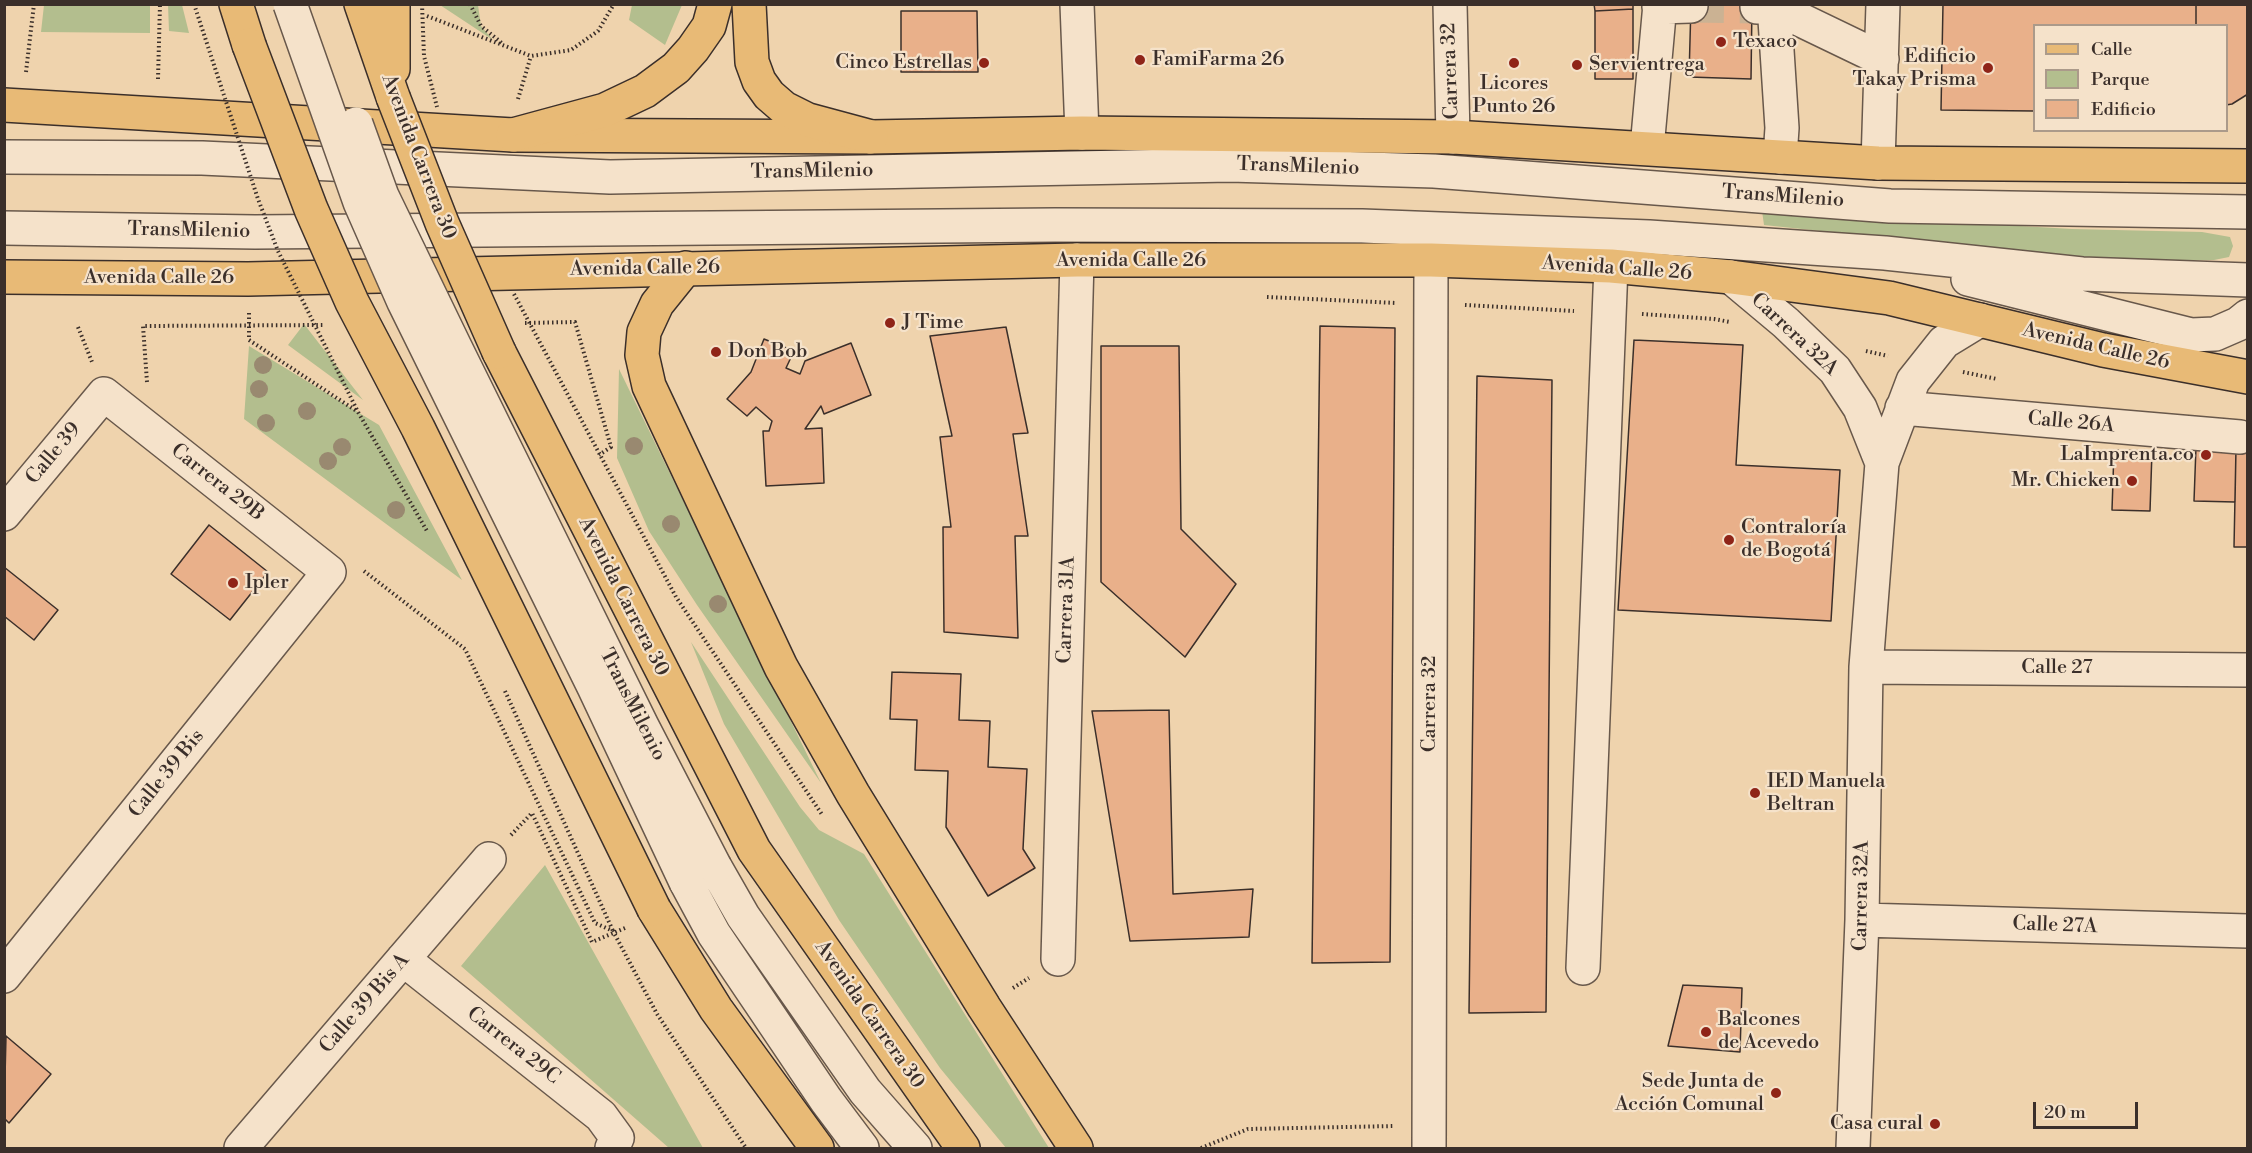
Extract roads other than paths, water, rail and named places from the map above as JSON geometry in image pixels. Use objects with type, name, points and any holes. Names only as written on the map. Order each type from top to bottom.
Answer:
[{"type":"main road","points":[[236,4],[311,209],[352,302],[418,428],[654,909],[716,1009],[817,1149]]},
{"type":"main road","name":"Avenida Carrera 30","points":[[360,4],[442,223],[499,352],[754,850],[963,1149]]},
{"type":"main road","points":[[513,135],[605,110],[645,91],[676,68],[693,49],[709,26],[716,4]]},
{"type":"main road","points":[[749,4],[752,62],[759,81],[769,95],[795,115],[871,137]]},
{"type":"main road","points":[[393,97],[402,14]]},
{"type":"main road","points":[[14,105],[513,135],[871,137],[1082,133],[1453,137],[1878,163],[2243,163]]},
{"type":"main road","name":"Avenida Calle 26","points":[[4,277],[248,279],[1077,260],[1431,260],[1611,267],[1731,278],[1889,298],[2162,363],[2247,376]]},
{"type":"main road","points":[[686,268],[657,304],[644,332],[642,355],[649,386],[781,667],[853,794],[984,1007],[1076,1149]]},
{"type":"street","name":"TransMilenio","points":[[290,4],[360,202],[400,292],[594,687],[686,882],[714,934],[826,1100],[862,1149]]},
{"type":"street","name":"TransMilenio","points":[[312,4],[382,196],[642,726],[716,867],[742,916],[865,1091],[915,1149]]},
{"type":"street","points":[[1077,4],[1082,133]]},
{"type":"street","name":"Carrera 32","points":[[1450,4],[1453,137]]},
{"type":"street","points":[[1878,163],[1883,4]]},
{"type":"street","points":[[1647,148],[1670,6]]},
{"type":"street","points":[[1766,6],[1882,59]]},
{"type":"street","points":[[1766,6],[1782,128],[1780,157]]},
{"type":"street","name":"TransMilenio","points":[[4,157],[202,158],[610,177],[1230,165],[1434,171],[1890,206],[2240,215]]},
{"type":"street","name":"TransMilenio","points":[[4,228],[279,232],[1055,225],[1350,226],[1649,237],[1852,251],[2082,274],[2247,280]]},
{"type":"street","name":"TransMilenio","points":[[1852,251],[2191,336],[2215,334],[2238,324],[2247,316]]},
{"type":"street","name":"Carrera 31A","points":[[1058,959],[1077,260]]},
{"type":"street","name":"Carrera 32","points":[[1428,1137],[1431,260]]},
{"type":"street","points":[[1583,968],[1611,267]]},
{"type":"street","name":"Carrera 32A","points":[[1731,278],[1786,323],[1835,370],[1860,408],[1882,463]]},
{"type":"street","name":"Carrera 32A","points":[[1853,1149],[1862,920],[1866,667],[1882,463],[1913,381],[1925,363],[1944,342],[1980,320]]},
{"type":"street","name":"Calle 39","points":[[4,514],[104,394]]},
{"type":"street","name":"Carrera 29B","points":[[104,394],[329,572]]},
{"type":"street","name":"Calle 26A","points":[[1902,408],[2240,437]]},
{"type":"street","name":"Calle 39 Bis","points":[[4,976],[329,572]]},
{"type":"street","name":"Calle 27","points":[[1866,667],[2247,670]]},
{"type":"street","name":"Calle 39 Bis A","points":[[241,1149],[489,859]]},
{"type":"street","name":"Calle 27A","points":[[1862,920],[2247,931]]},
{"type":"street","name":"Carrera 29C","points":[[403,959],[601,1116],[614,1143]]},
{"type":"tunnel","points":[[1691,6],[1752,7]]},
{"type":"place","name":"Texaco","points":[[1721,42]]},
{"type":"place","name":"FamiFarma 26","points":[[1140,60]]},
{"type":"place","name":"Cinco Estrellas","points":[[984,63]]},
{"type":"place","name":"Licores Punto 26","points":[[1514,63]]},
{"type":"place","name":"Servientrega","points":[[1577,65]]},
{"type":"place","name":"Edificio Takay Prisma","points":[[1988,68]]},
{"type":"place","name":"J Time","points":[[890,323]]},
{"type":"place","name":"Don Bob","points":[[716,352]]},
{"type":"place","name":"LaImprenta.co","points":[[2206,455]]},
{"type":"place","name":"Mr. Chicken","points":[[2132,481]]},
{"type":"place","name":"Contraloría de Bogotá","points":[[1729,540]]},
{"type":"place","name":"Ipler","points":[[233,583]]},
{"type":"place","name":"IED Manuela Beltran","points":[[1755,793]]},
{"type":"place","name":"Balcones de Acevedo","points":[[1706,1032]]},
{"type":"place","name":"Sede Junta de Acción Comunal","points":[[1776,1093]]},
{"type":"place","name":"Casa cural","points":[[1935,1124]]}]
